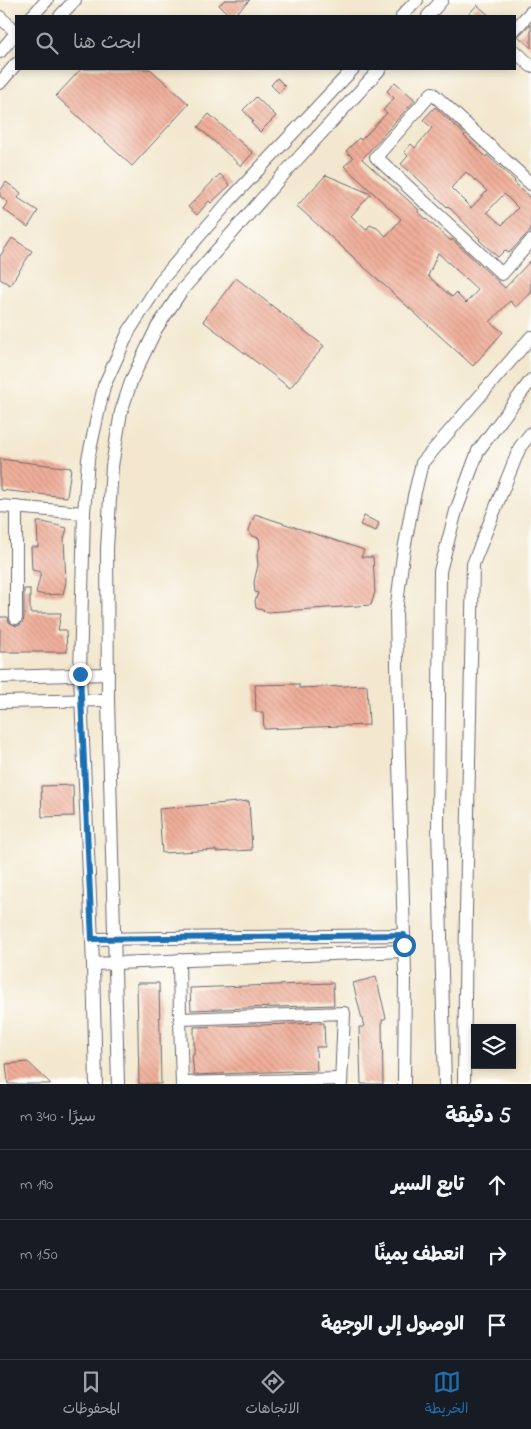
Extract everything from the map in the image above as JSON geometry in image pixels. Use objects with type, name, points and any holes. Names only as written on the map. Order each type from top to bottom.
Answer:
[{"type":"street","points":[[33,15],[47,0]]},
{"type":"street","points":[[61,15],[75,0]]},
{"type":"street","points":[[403,15],[417,0]]},
{"type":"street","points":[[429,15],[442,0]]},
{"type":"street","points":[[516,29],[531,12]]},
{"type":"street","points":[[0,17],[15,32]]},
{"type":"street","points":[[0,52],[15,34]]},
{"type":"street","points":[[516,52],[531,66]]},
{"type":"street","points":[[0,82],[15,65]]},
{"type":"street","points":[[96,1084],[93,964],[80,674],[84,512],[88,459],[104,386],[129,331],[164,278],[230,200],[352,70]]},
{"type":"street","points":[[118,1084],[108,700],[107,549],[112,466],[121,412],[132,378],[156,330],[182,290],[282,176],[379,70]]},
{"type":"street","points":[[531,184],[432,93],[376,157],[502,274],[531,241]]},
{"type":"street","points":[[404,1084],[404,935],[398,762],[396,612],[403,555],[422,463],[531,336]]},
{"type":"street","points":[[444,1084],[438,827],[440,571],[456,511],[478,451],[531,380]]},
{"type":"street","points":[[464,1084],[473,564],[520,447],[531,433]]},
{"type":"street","points":[[0,506],[84,512]]},
{"type":"street","points":[[16,507],[16,618]]},
{"type":"street","points":[[0,677],[108,674]]},
{"type":"street","points":[[0,702],[108,700]]},
{"type":"street","points":[[92,939],[404,935]]},
{"type":"street","points":[[93,964],[404,951]]},
{"type":"street","points":[[179,960],[180,1019],[182,1083],[341,1081],[344,1012],[180,1019]]},
{"type":"building","points":[[225,0],[250,0],[234,15],[229,15],[219,5]]},
{"type":"building","points":[[477,5],[489,15],[468,15]]},
{"type":"building","points":[[531,24],[531,48],[518,36]]},
{"type":"building","points":[[80,70],[151,70],[189,104],[132,166],[56,96]]},
{"type":"building","points":[[277,78],[285,86],[279,93],[271,85]]},
{"type":"building","points":[[395,82],[415,100],[362,159],[419,210],[418,212],[451,241],[452,239],[505,288],[531,260],[531,293],[516,307],[510,301],[490,322],[503,332],[473,366],[297,206],[326,175],[371,194],[351,216],[366,230],[370,225],[386,236],[401,219],[344,166],[353,158],[346,151],[359,138],[361,140],[387,113],[383,110],[394,98],[387,91]],"holes":[[[438,253],[478,290],[466,303],[456,293],[452,297],[428,276]]]},
{"type":"building","points":[[256,97],[276,116],[260,132],[251,123],[253,121],[243,110]]},
{"type":"building","points":[[435,107],[486,157],[487,155],[515,181],[531,199],[531,231],[509,253],[505,250],[498,257],[479,240],[448,206],[401,164],[408,156],[404,152],[411,144],[415,148],[432,128],[423,120]],"holes":[[[466,172],[487,191],[471,208],[451,188]],[[504,194],[518,208],[502,225],[487,212]]]},
{"type":"building","points":[[209,114],[253,153],[241,166],[198,127]]},
{"type":"building","points":[[220,174],[230,185],[211,203],[209,201],[197,215],[188,207]]},
{"type":"building","points":[[6,182],[21,193],[18,198],[38,211],[28,227],[3,209],[8,202],[0,196],[0,191]]},
{"type":"building","points":[[12,238],[32,251],[10,285],[0,279],[0,256]]},
{"type":"building","points":[[236,278],[324,346],[290,388],[203,321]]},
{"type":"building","points":[[0,459],[71,468],[67,497],[0,490]]},
{"type":"building","points":[[255,514],[364,550],[361,557],[373,557],[375,592],[371,605],[268,612],[256,608],[255,601],[258,593],[255,592],[254,582],[258,565],[257,555],[260,547],[259,538],[250,535],[249,530]]},
{"type":"building","points":[[364,516],[379,523],[376,531],[360,525]]},
{"type":"building","points":[[37,522],[67,528],[64,539],[66,582],[63,594],[45,595],[36,593],[41,572],[32,570],[31,547],[38,547]]},
{"type":"building","points":[[24,589],[30,589],[30,613],[61,613],[58,630],[66,630],[67,652],[0,652],[0,617],[8,617],[9,622],[16,626],[23,622]]},
{"type":"building","points":[[299,684],[299,688],[367,685],[369,725],[264,729],[263,712],[256,712],[255,685]]},
{"type":"building","points":[[73,785],[74,816],[42,817],[41,786]]},
{"type":"building","points":[[249,801],[252,850],[162,853],[159,809]]},
{"type":"building","points":[[376,977],[386,1018],[382,1020],[383,1084],[361,1084],[359,1027],[364,1027],[353,983]]},
{"type":"building","points":[[137,983],[159,983],[161,1084],[139,1084]]},
{"type":"building","points":[[333,983],[334,1005],[191,1010],[190,988]]},
{"type":"building","points":[[324,1023],[325,1047],[316,1047],[317,1071],[194,1075],[192,1055],[194,1055],[194,1027]]},
{"type":"building","points":[[28,1062],[51,1084],[8,1084],[6,1064]]},
{"type":"route","points":[[80,674],[92,939],[404,935],[404,945]]}]
